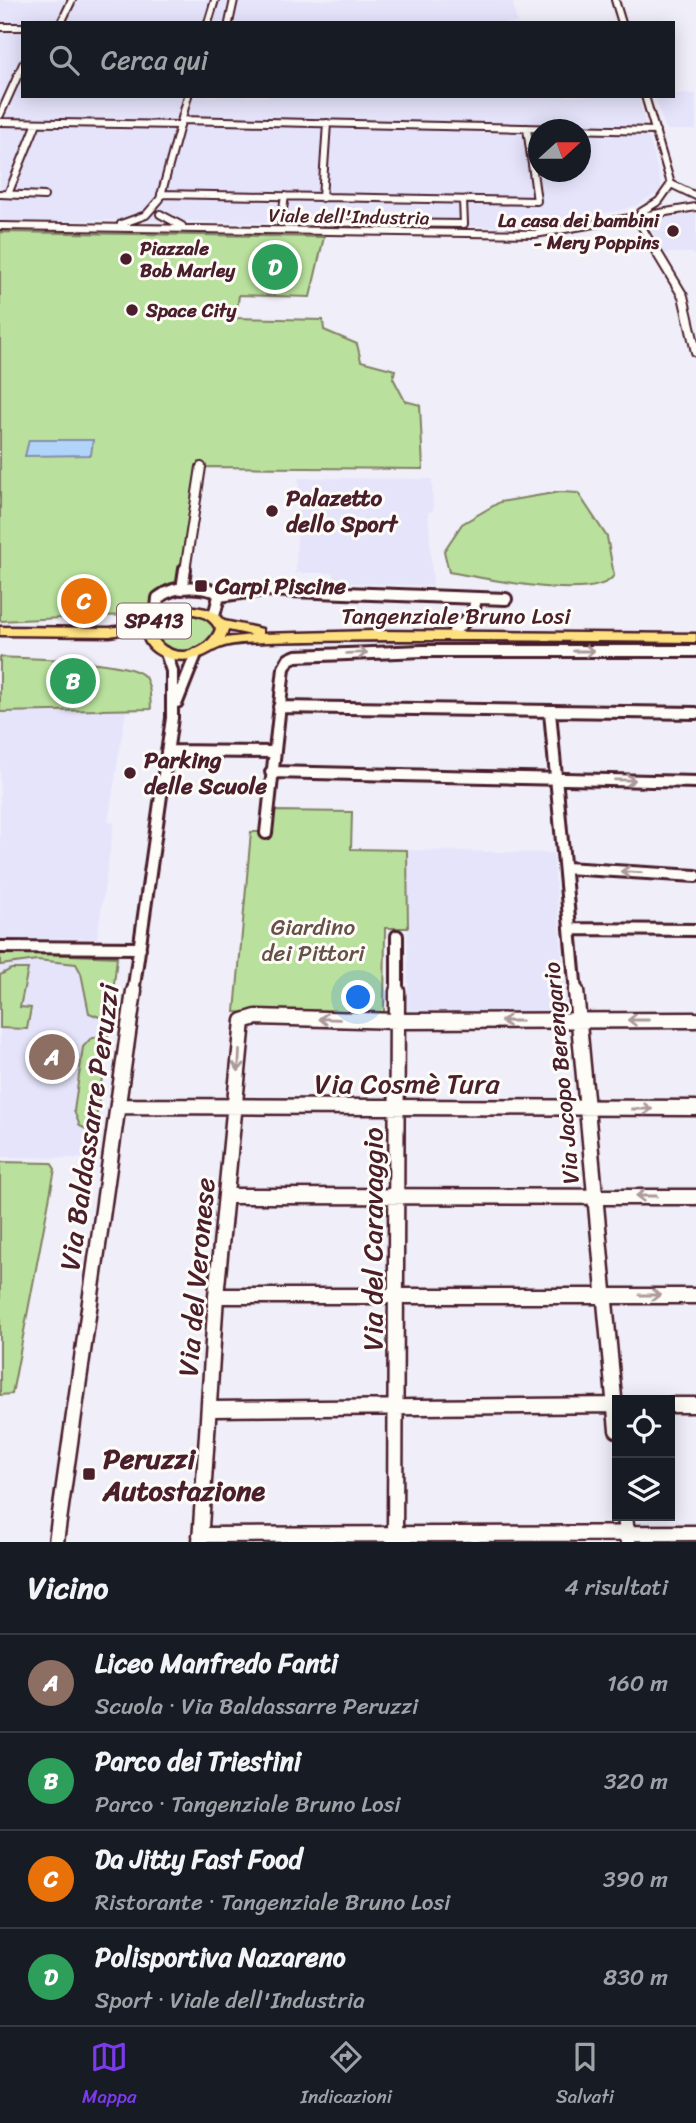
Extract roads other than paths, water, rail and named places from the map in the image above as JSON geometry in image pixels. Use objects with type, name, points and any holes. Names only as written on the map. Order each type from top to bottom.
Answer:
[{"type":"main road","name":"SP413","points":[[184,609],[206,612],[217,620],[221,636],[216,644],[196,654],[166,653],[151,642],[148,632],[153,622],[184,609]]},
{"type":"main road","name":"Tangenziale Bruno Losi","points":[[217,620],[265,632],[696,631]]},
{"type":"main road","points":[[0,631],[98,633],[153,622]]},
{"type":"main road","name":"Tangenziale Bruno Losi","points":[[216,644],[245,639],[373,635],[696,638]]},
{"type":"main road","points":[[0,637],[151,642]]},
{"type":"street","points":[[62,21],[72,0]]},
{"type":"street","points":[[209,21],[215,0]]},
{"type":"street","points":[[229,21],[234,0]]},
{"type":"street","points":[[615,0],[621,21]]},
{"type":"street","points":[[0,27],[21,27]]},
{"type":"street","points":[[0,115],[21,69]]},
{"type":"street","points":[[160,196],[146,215],[144,221],[149,228],[156,223],[160,214],[160,196],[187,98]]},
{"type":"street","points":[[646,98],[674,187],[684,201],[681,208],[669,202],[666,195]]},
{"type":"street","points":[[0,122],[327,124],[656,131]]},
{"type":"street","points":[[37,123],[4,194],[44,196]]},
{"type":"street","points":[[322,198],[327,124]]},
{"type":"street","points":[[160,196],[537,201],[527,128]]},
{"type":"street","points":[[625,219],[659,202],[674,187]]},
{"type":"street","points":[[674,187],[696,196]]},
{"type":"street","points":[[285,196],[281,222],[464,224],[463,200]]},
{"type":"street","name":"Viale dell'Industria","points":[[0,226],[535,234],[696,207]]},
{"type":"street","points":[[160,214],[174,223],[195,229]]},
{"type":"street","points":[[90,227],[118,225],[146,215]]},
{"type":"street","points":[[640,224],[683,296],[696,352]]},
{"type":"street","points":[[182,589],[201,467]]},
{"type":"street","points":[[153,622],[160,595],[168,590],[182,589],[215,591],[219,596],[217,620]]},
{"type":"street","points":[[219,596],[264,590],[506,599]]},
{"type":"street","points":[[454,631],[473,614],[476,598]]},
{"type":"street","points":[[266,833],[284,668],[289,659],[312,655],[423,651],[696,651]]},
{"type":"street","name":"Via Baldassarre Peruzzi","points":[[56,1542],[172,718],[173,671],[166,653]]},
{"type":"street","name":"Via Baldassarre Peruzzi","points":[[172,718],[184,678],[196,654]]},
{"type":"street","points":[[279,707],[696,713]]},
{"type":"street","name":"Via Jacopo Berengario","points":[[551,712],[615,1395]]},
{"type":"street","points":[[167,751],[274,752]]},
{"type":"street","points":[[271,772],[696,782]]},
{"type":"street","points":[[565,868],[696,876]]},
{"type":"street","points":[[571,929],[696,930]]},
{"type":"street","name":"Via del Caravaggio","points":[[395,1538],[397,936]]},
{"type":"street","points":[[0,947],[140,948]]},
{"type":"street","name":"Via del Veronese","points":[[200,1539],[216,1296],[236,1106],[241,1025],[247,1018],[398,1021]]},
{"type":"street","points":[[398,1021],[696,1020]]},
{"type":"street","name":"Via Cosmè Tura","points":[[118,1106],[696,1108]]},
{"type":"street","points":[[226,1196],[696,1196]]},
{"type":"street","points":[[216,1296],[696,1296]]},
{"type":"street","points":[[210,1409],[612,1405]]},
{"type":"street","points":[[675,1405],[696,1405]]},
{"type":"street","points":[[200,1539],[627,1537],[696,1533]]},
{"type":"water","points":[[29,440],[93,440],[91,455],[25,456]]},
{"type":"place","name":"La casa dei bambini - Mery Poppins","points":[[673,231]]},
{"type":"place","name":"Piazzale Bob Marley","points":[[126,259]]},
{"type":"place","name":"Polisportiva Nazareno","points":[[275,267]]},
{"type":"place","name":"Space City","points":[[132,310]]},
{"type":"place","name":"Palazetto dello Sport","points":[[272,511]]},
{"type":"place","name":"Carpi Piscine","points":[[201,586]]},
{"type":"place","name":"Da Jitty Fast Food","points":[[84,601]]},
{"type":"place","name":"Parco dei Triestini","points":[[73,681]]},
{"type":"place","name":"Parking delle Scuole","points":[[130,773]]},
{"type":"place","name":"Liceo Manfredo Fanti","points":[[52,1057]]},
{"type":"place","name":"Peruzzi Autostazione","points":[[89,1474]]},
{"type":"park label","name":"Giardino dei Pittori","points":[[313,940]]}]
